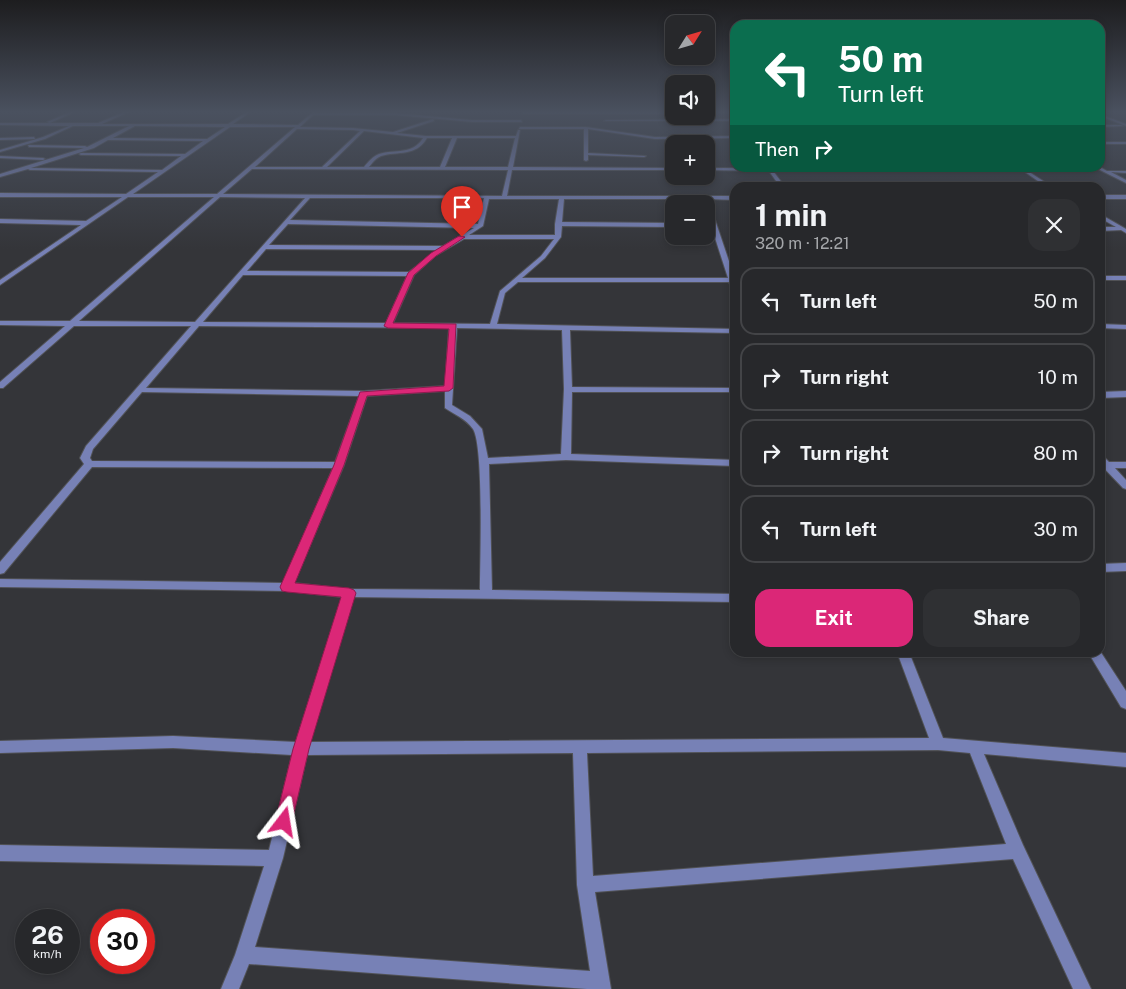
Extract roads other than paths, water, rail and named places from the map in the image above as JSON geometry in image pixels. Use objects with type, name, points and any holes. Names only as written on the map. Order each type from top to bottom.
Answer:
[{"type":"street","points":[[4,157],[54,159]]},
{"type":"street","points":[[0,176],[61,157]]},
{"type":"street","points":[[0,283],[4,278],[184,157]]},
{"type":"street","points":[[0,386],[262,157]]},
{"type":"street","points":[[323,168],[334,157]]},
{"type":"street","points":[[364,169],[376,157]]},
{"type":"street","points":[[442,169],[447,157]]},
{"type":"street","points":[[504,197],[513,157]]},
{"type":"street","points":[[586,157],[586,169]]},
{"type":"street","points":[[644,157],[645,170]]},
{"type":"street","points":[[249,168],[665,169]]},
{"type":"street","points":[[19,169],[163,171]]},
{"type":"street","points":[[715,169],[730,169]]},
{"type":"street","points":[[1105,171],[1126,172]]},
{"type":"street","points":[[1105,171],[1126,182]]},
{"type":"street","points":[[1027,172],[1043,182]]},
{"type":"street","points":[[1,196],[665,198]]},
{"type":"street","points":[[89,464],[86,458],[89,448],[308,197]]},
{"type":"street","points":[[388,326],[410,274],[443,248],[480,226],[487,197]]},
{"type":"street","points":[[1105,197],[1126,197]]},
{"type":"street","points":[[493,326],[502,292],[543,257],[558,238],[562,198]]},
{"type":"street","points":[[715,198],[730,198]]},
{"type":"street","points":[[1105,219],[1124,230]]},
{"type":"street","points":[[0,222],[88,223]]},
{"type":"street","points":[[286,222],[480,226]]},
{"type":"street","points":[[558,224],[665,225]]},
{"type":"street","points":[[1105,228],[1124,230]]},
{"type":"street","points":[[462,237],[558,238]]},
{"type":"street","points":[[715,238],[730,275]]},
{"type":"street","points":[[265,247],[443,248]]},
{"type":"street","points":[[242,273],[410,274]]},
{"type":"street","points":[[1105,273],[1112,278]]},
{"type":"street","points":[[1105,278],[1126,278]]},
{"type":"street","points":[[517,280],[730,280]]},
{"type":"street","points":[[0,323],[493,326],[730,331]]},
{"type":"street","points":[[453,326],[448,406],[467,418],[478,429],[484,461],[486,595]]},
{"type":"street","points":[[1105,326],[1126,327]]},
{"type":"street","points":[[566,327],[568,389],[566,457]]},
{"type":"street","points":[[141,390],[364,394],[449,388]]},
{"type":"street","points":[[568,389],[730,390]]},
{"type":"street","points":[[287,587],[339,465],[364,394]]},
{"type":"street","points":[[1105,395],[1126,394]]},
{"type":"street","points":[[484,461],[566,457],[730,462]]},
{"type":"street","points":[[1105,461],[1126,465]]},
{"type":"street","points":[[1105,463],[1126,486]]},
{"type":"street","points":[[89,464],[339,465]]},
{"type":"street","points":[[0,570],[89,464]]},
{"type":"street","points":[[1105,568],[1126,567]]},
{"type":"street","points":[[0,583],[287,587],[349,593],[730,598]]},
{"type":"street","points":[[230,989],[244,955],[275,858],[301,749],[349,593]]},
{"type":"street","points":[[905,657],[938,744]]},
{"type":"street","points":[[1097,657],[1126,703]]},
{"type":"street","points":[[0,747],[173,742],[301,749],[938,744],[975,749],[1126,760]]},
{"type":"street","points":[[244,955],[602,985],[585,884],[580,746]]},
{"type":"street","points":[[975,749],[1017,851],[1082,989]]},
{"type":"street","points":[[585,884],[1017,851]]},
{"type":"street","points":[[0,853],[275,858]]}]
